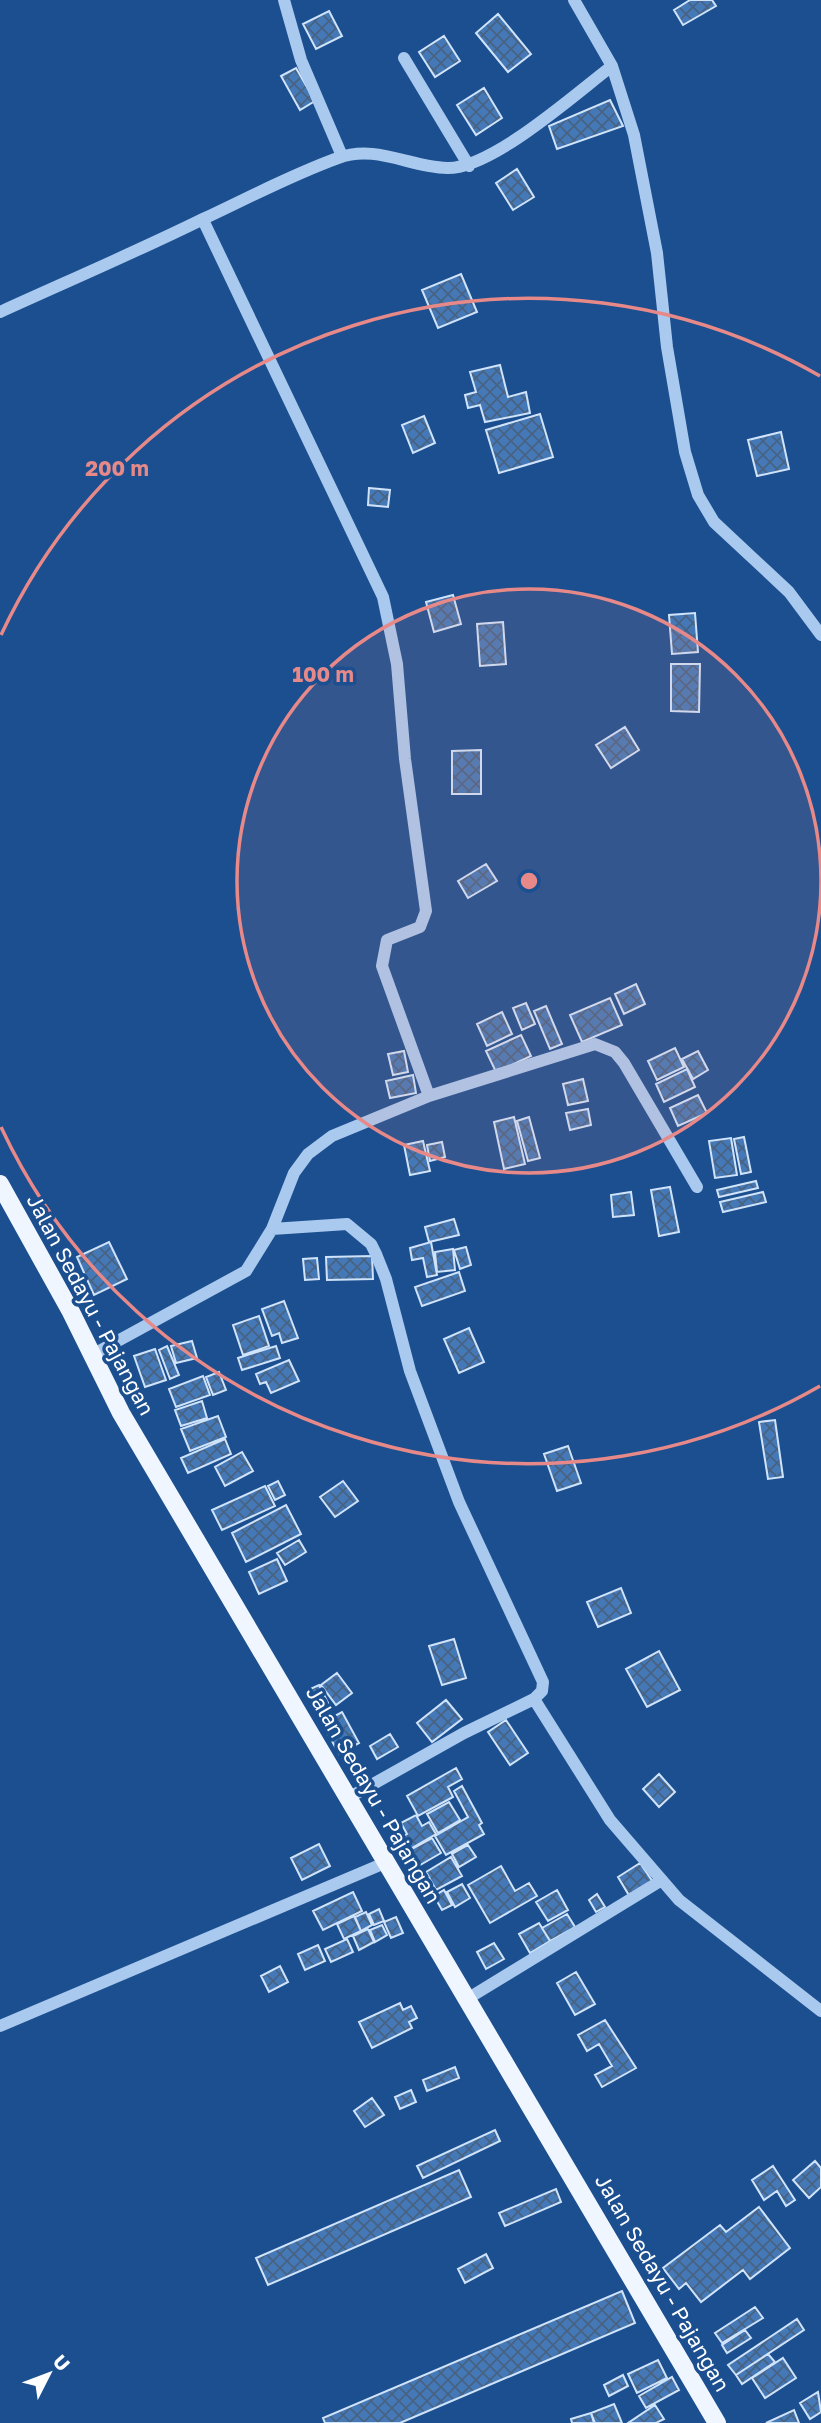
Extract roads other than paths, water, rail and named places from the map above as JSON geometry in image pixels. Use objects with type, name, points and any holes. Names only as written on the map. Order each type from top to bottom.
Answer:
[{"type":"main road","name":"Jalan Sedayu - Pajangan","points":[[0,1184],[121,1413],[718,2423]]},
{"type":"street","points":[[284,0],[301,60],[342,156]]},
{"type":"street","points":[[574,0],[612,66],[636,148],[657,253],[667,347],[685,452],[698,495],[715,522],[789,592],[821,635]]},
{"type":"street","points":[[404,58],[469,166]]},
{"type":"street","points":[[0,312],[203,220],[271,185],[342,156],[370,152],[447,168],[469,166],[485,159],[517,137],[612,66]]},
{"type":"street","points":[[203,220],[369,564],[392,629],[426,911],[420,926],[387,940],[382,966],[429,1096]]},
{"type":"street","points":[[92,1355],[239,1277],[251,1266],[272,1229],[294,1173],[307,1154],[332,1136],[429,1096],[595,1044],[605,1046],[624,1063],[697,1187]]},
{"type":"street","points":[[272,1229],[347,1224],[371,1244],[386,1279],[410,1371],[459,1503],[543,1682],[542,1691],[534,1699],[464,1733],[350,1797]]},
{"type":"street","points":[[534,1699],[610,1820],[679,1900],[821,2011]]},
{"type":"street","points":[[0,2026],[387,1862]]},
{"type":"street","points":[[467,1999],[662,1880]]}]
